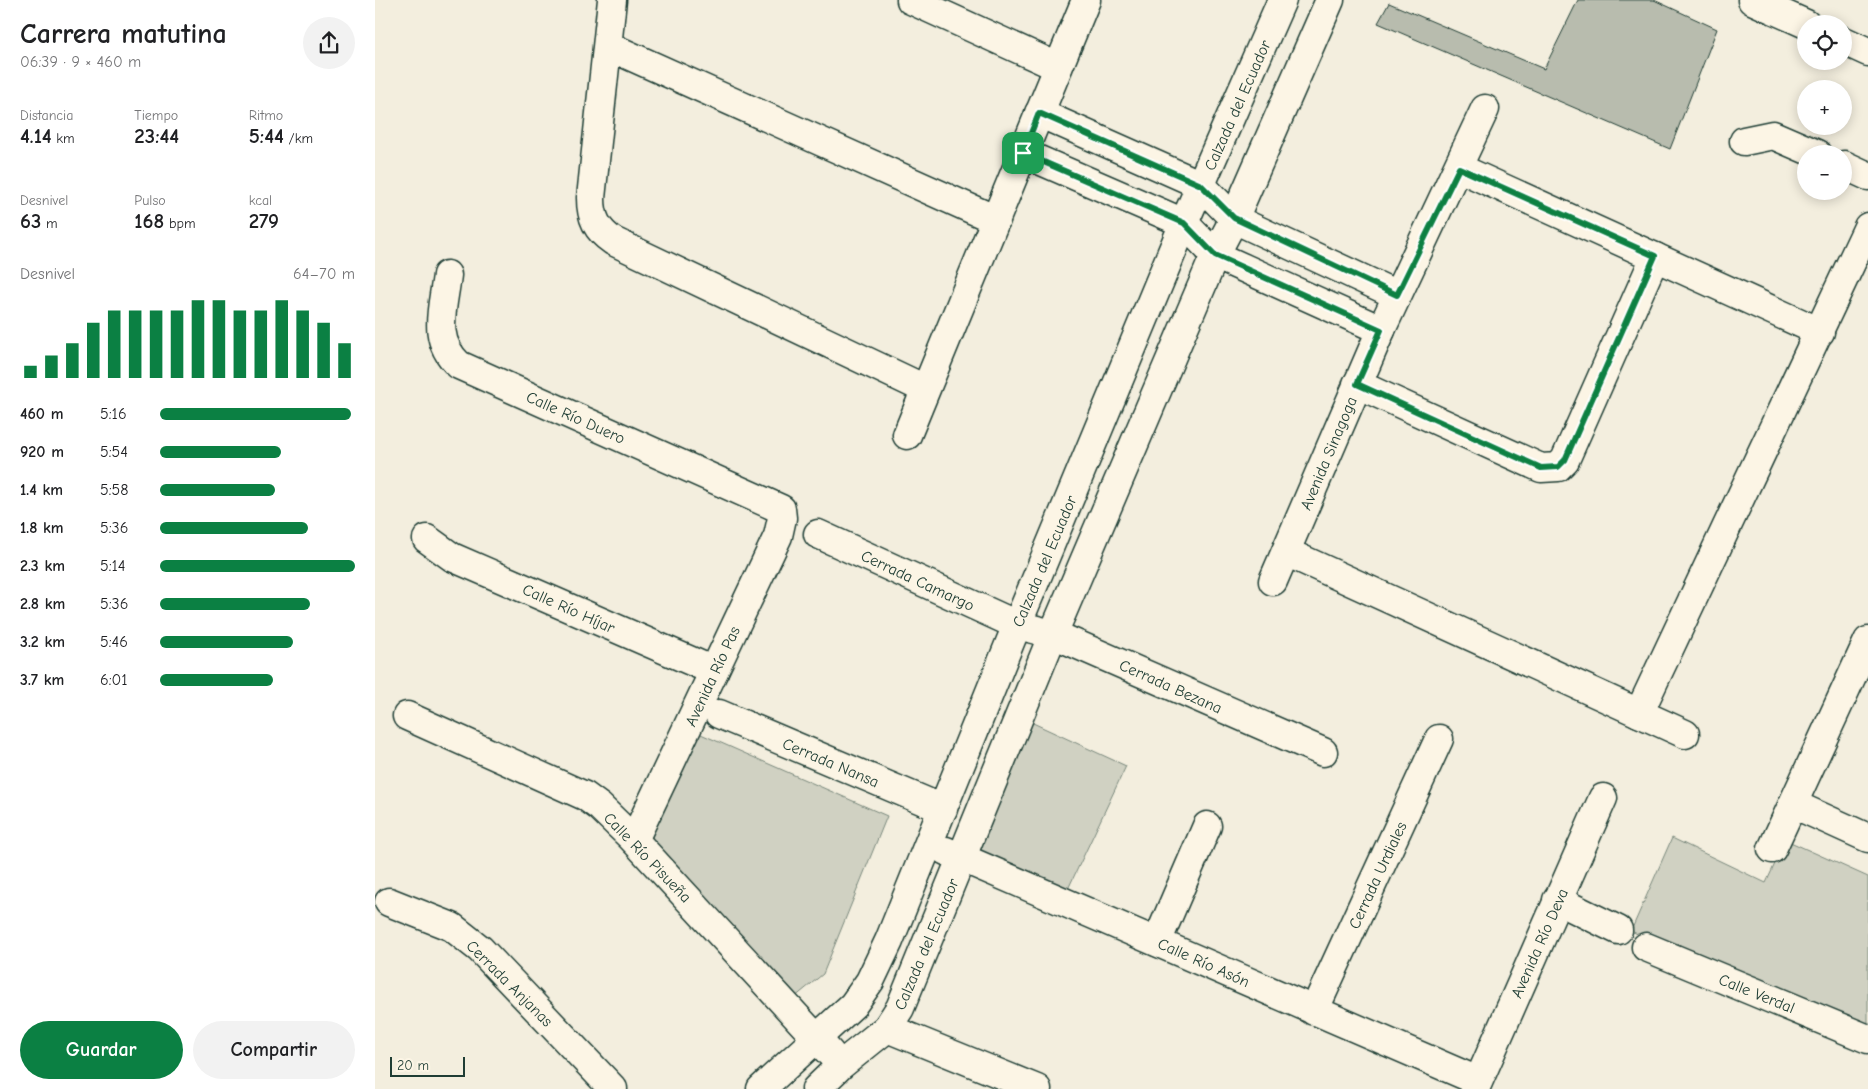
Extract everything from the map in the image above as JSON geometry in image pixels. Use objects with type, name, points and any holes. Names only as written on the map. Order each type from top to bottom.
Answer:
[{"type":"street","points":[[612,0],[591,198],[593,221],[603,235],[613,242],[925,388]]},
{"type":"street","points":[[911,0],[1058,67]]},
{"type":"street","points":[[907,435],[1086,0]]},
{"type":"street","name":"Calzada del Ecuador","points":[[816,1089],[841,1065],[887,1028],[906,993],[1115,486],[1215,255],[1234,218],[1331,0]]},
{"type":"street","points":[[1752,0],[1797,20]]},
{"type":"street","points":[[1277,11],[1313,42]]},
{"type":"street","name":"Calzada del Ecuador","points":[[761,1089],[853,1005],[870,981],[889,941],[1017,625],[1184,223],[1277,11]]},
{"type":"street","points":[[1852,45],[1868,52]]},
{"type":"street","points":[[608,46],[996,220]]},
{"type":"street","name":"Avenida Sinagoga","points":[[1273,581],[1381,330],[1485,110]]},
{"type":"street","points":[[1039,113],[1201,185],[1234,218],[1397,295]]},
{"type":"street","points":[[1744,141],[1773,134],[1797,145]]},
{"type":"street","points":[[1023,153],[1184,223],[1215,255],[1381,330]]},
{"type":"street","points":[[1459,168],[1820,332]]},
{"type":"street","points":[[1852,169],[1868,176]]},
{"type":"street","points":[[1639,713],[1868,227]]},
{"type":"street","points":[[1357,384],[1541,468],[1558,467],[1565,460],[1655,256]]},
{"type":"street","name":"Calle Río Duero","points":[[447,275],[441,330],[447,354],[459,365],[781,509]]},
{"type":"street","points":[[1082,472],[1115,486]]},
{"type":"street","name":"Avenida Río Pas","points":[[634,840],[778,536],[782,518],[781,509]]},
{"type":"street","name":"Cerrada Camargo","points":[[819,534],[1017,625]]},
{"type":"street","name":"Calle Río Híjar","points":[[427,539],[452,557],[714,671]]},
{"type":"street","points":[[1286,552],[1685,734]]},
{"type":"street","name":"Cerrada Bezana","points":[[1017,625],[1053,634],[1323,752]]},
{"type":"street","points":[[1771,849],[1868,641]]},
{"type":"street","name":"Cerrada Nansa","points":[[719,714],[943,809]]},
{"type":"street","name":"Calle Río Pisueña","points":[[407,716],[585,796],[600,807],[634,840],[841,1065]]},
{"type":"street","name":"Cerrada Urdiales","points":[[1314,1011],[1439,739]]},
{"type":"street","name":"Avenida Río Deva","points":[[1476,1085],[1603,798]]},
{"type":"street","points":[[1793,804],[1868,838]]},
{"type":"street","points":[[1157,942],[1207,826]]},
{"type":"street","name":"Calle Río Asón","points":[[929,844],[1314,1011],[1476,1085]]},
{"type":"street","points":[[1557,900],[1617,930]]},
{"type":"street","name":"Cerrada Anjanas","points":[[389,902],[452,927],[480,949],[613,1089]]},
{"type":"street","name":"Calle Verdal","points":[[1646,948],[1868,1039]]},
{"type":"street","points":[[887,1028],[1037,1089]]},
{"type":"shaded area","points":[[1020,717],[1126,766],[1068,889],[965,847]]},
{"type":"shaded area","points":[[694,731],[887,816],[823,974],[794,998],[645,841]]},
{"type":"shaded area","points":[[1672,838],[1766,883],[1786,840],[1868,877],[1868,1039],[1631,931]]},
{"type":"building","points":[[1578,0],[1654,0],[1717,29],[1670,149],[1378,23],[1389,3],[1544,69]]},
{"type":"route","points":[[1039,113],[1201,185],[1234,218],[1397,295],[1459,168],[1655,256],[1565,460],[1558,467],[1552,469],[1541,468],[1357,384],[1381,330],[1215,255],[1184,223],[1023,153],[1039,113]]}]
